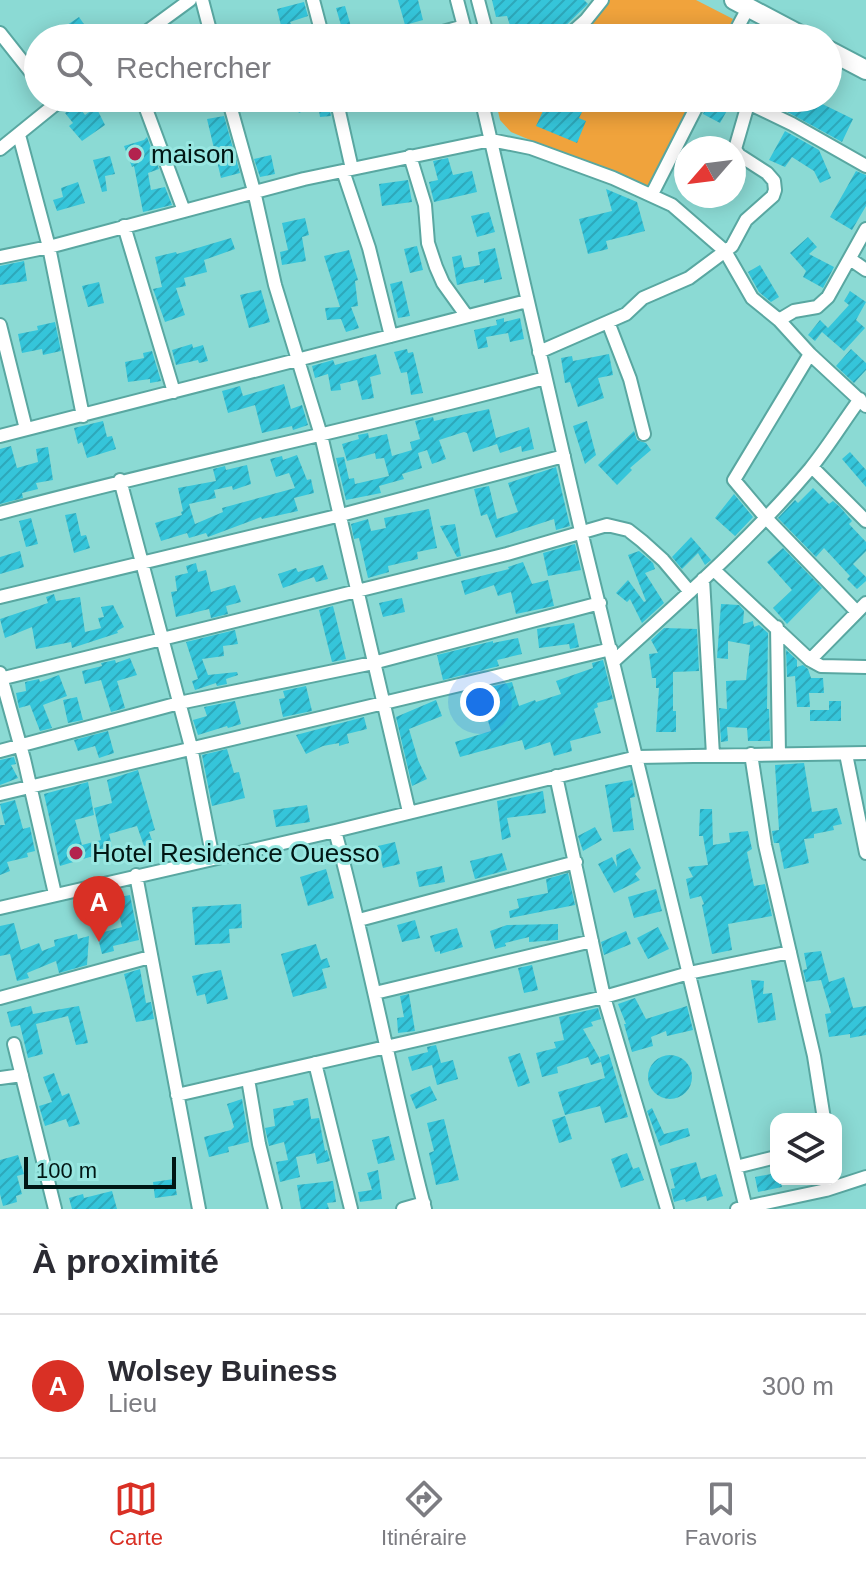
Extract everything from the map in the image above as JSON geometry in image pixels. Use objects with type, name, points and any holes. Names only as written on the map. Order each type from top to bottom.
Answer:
[{"type":"highway","points":[[741,4],[779,24]]},
{"type":"highway","points":[[842,57],[866,70]]},
{"type":"street","points":[[157,24],[190,0]]},
{"type":"street","points":[[202,0],[208,24]]},
{"type":"street","points":[[313,0],[319,24]]},
{"type":"street","points":[[457,0],[464,24]]},
{"type":"street","points":[[478,0],[484,24]]},
{"type":"street","points":[[582,24],[602,0]]},
{"type":"street","points":[[736,24],[741,4]]},
{"type":"street","points":[[0,33],[24,63]]},
{"type":"street","points":[[0,149],[44,112]]},
{"type":"street","points":[[147,112],[184,211]]},
{"type":"street","points":[[232,112],[275,285],[321,435],[409,812]]},
{"type":"street","points":[[338,112],[348,170],[391,336]]},
{"type":"street","points":[[484,112],[581,531],[736,1167],[743,1208],[826,1190],[866,1177]]},
{"type":"street","points":[[652,194],[694,112]]},
{"type":"street","points":[[539,352],[626,314],[643,298],[689,278],[735,243],[751,213],[773,196],[775,190],[774,181],[767,173],[735,149],[741,112]]},
{"type":"street","points":[[766,112],[866,166]]},
{"type":"street","points":[[19,135],[49,247],[83,416]]},
{"type":"street","points":[[0,257],[49,247],[254,191],[491,140],[531,148],[652,194],[692,220],[725,251],[752,298],[779,320],[810,354],[863,402],[812,467],[766,518],[690,592],[612,655],[506,672],[382,705],[191,747],[0,794]]},
{"type":"street","points":[[410,156],[425,205],[428,243],[436,267],[443,283],[466,315]]},
{"type":"street","points":[[124,226],[174,392]]},
{"type":"street","points":[[779,320],[794,311],[817,307],[828,297],[866,229]]},
{"type":"street","points":[[850,259],[866,270]]},
{"type":"street","points":[[0,436],[527,301]]},
{"type":"street","points":[[608,322],[630,379],[644,434]]},
{"type":"street","points":[[0,325],[26,429]]},
{"type":"street","points":[[810,354],[735,476],[736,485],[766,518],[862,607],[810,660]]},
{"type":"street","points":[[0,513],[120,480],[321,435],[545,378]]},
{"type":"street","points":[[0,597],[341,515],[564,456]]},
{"type":"street","points":[[812,467],[866,521]]},
{"type":"street","points":[[120,480],[191,747],[213,859]]},
{"type":"street","points":[[55,894],[20,745],[0,677],[162,641],[358,589],[507,554],[607,525],[628,530],[663,560],[690,592]]},
{"type":"street","points":[[714,570],[810,660],[821,666],[866,667]]},
{"type":"street","points":[[703,579],[713,755]]},
{"type":"street","points":[[0,751],[179,703],[373,663],[600,603]]},
{"type":"street","points":[[777,627],[779,754]]},
{"type":"street","points":[[0,908],[637,757],[866,753]]},
{"type":"street","points":[[751,754],[765,845],[814,1056],[823,1113]]},
{"type":"street","points":[[846,754],[866,853]]},
{"type":"street","points":[[556,776],[604,997],[667,1209]]},
{"type":"street","points":[[335,831],[359,920],[425,1206],[403,1209]]},
{"type":"street","points":[[359,920],[576,862]]},
{"type":"street","points":[[136,875],[199,1209]]},
{"type":"street","points":[[375,993],[592,941]]},
{"type":"street","points":[[177,1095],[604,997],[689,973],[790,952]]},
{"type":"street","points":[[0,998],[150,957]]},
{"type":"street","points":[[14,1044],[55,1209]]},
{"type":"street","points":[[315,1063],[351,1209]]},
{"type":"street","points":[[0,1078],[22,1075]]},
{"type":"street","points":[[248,1079],[259,1144],[275,1209]]},
{"type":"street","points":[[736,1167],[770,1158]]},
{"type":"shaded area","points":[[606,0],[696,0],[733,19],[731,24],[587,24]]},
{"type":"shaded area","points":[[498,112],[686,112],[653,183],[643,187],[511,132],[500,120]]},
{"type":"building","points":[[398,0],[418,0],[423,20],[405,24]]},
{"type":"building","points":[[492,0],[584,0],[588,4],[567,24],[510,24],[507,16],[496,17]]},
{"type":"building","points":[[304,2],[308,16],[291,24],[281,24],[277,9]]},
{"type":"building","points":[[345,6],[350,24],[341,24],[336,8]]},
{"type":"building","points":[[79,17],[84,24],[69,24]]},
{"type":"building","points":[[83,112],[85,115],[98,112],[105,125],[82,141],[69,126],[73,123],[65,113]]},
{"type":"building","points":[[319,112],[330,112],[331,116],[320,117]]},
{"type":"building","points":[[542,112],[582,112],[579,118],[586,121],[577,143],[536,126]]},
{"type":"building","points":[[704,112],[726,112],[720,123]]},
{"type":"building","points":[[787,112],[839,112],[853,119],[842,142]]},
{"type":"building","points":[[224,116],[240,173],[221,178],[207,119]]},
{"type":"building","points":[[785,131],[819,150],[831,178],[820,183],[814,171],[792,157],[785,167],[769,160]]},
{"type":"building","points":[[147,137],[159,169],[148,173],[151,190],[165,187],[172,205],[143,212],[134,166],[124,146]]},
{"type":"building","points":[[271,155],[275,174],[260,177],[254,159]]},
{"type":"building","points":[[110,156],[115,174],[105,176],[107,191],[102,192],[93,160]]},
{"type":"building","points":[[448,158],[453,175],[472,171],[477,192],[434,202],[429,182],[438,180],[433,161]]},
{"type":"building","points":[[856,171],[866,175],[866,206],[852,230],[830,217]]},
{"type":"building","points":[[408,180],[412,202],[382,206],[379,184]]},
{"type":"building","points":[[78,182],[85,203],[57,211],[53,200],[63,197],[61,188]]},
{"type":"building","points":[[606,189],[637,202],[645,231],[606,241],[608,249],[588,254],[579,219],[612,211]]},
{"type":"building","points":[[489,212],[495,232],[477,237],[471,216]]},
{"type":"building","points":[[305,218],[309,235],[302,237],[306,261],[282,265],[280,252],[288,250],[282,223]]},
{"type":"building","points":[[808,237],[817,247],[809,254],[834,267],[823,288],[803,277],[806,271],[790,253]]},
{"type":"building","points":[[231,238],[235,249],[204,260],[207,272],[184,278],[186,286],[176,288],[185,315],[165,322],[153,289],[162,287],[155,257],[177,254]]},
{"type":"building","points":[[417,246],[423,270],[410,273],[404,249]]},
{"type":"building","points":[[495,248],[502,279],[457,285],[452,257],[461,255],[464,268],[480,265],[478,252]]},
{"type":"building","points":[[349,250],[358,280],[355,281],[358,306],[351,307],[359,328],[346,332],[341,319],[327,320],[325,308],[340,307],[324,256]]},
{"type":"building","points":[[24,261],[27,281],[0,285],[0,266]]},
{"type":"building","points":[[760,265],[779,297],[771,302],[759,292],[748,272]]},
{"type":"building","points":[[402,281],[410,316],[398,318],[390,284]]},
{"type":"building","points":[[99,282],[104,303],[88,307],[82,286]]},
{"type":"building","points":[[261,290],[270,322],[249,328],[240,295]]},
{"type":"building","points":[[850,291],[866,302],[856,320],[865,328],[844,351],[822,332],[815,341],[808,335],[820,320],[828,328],[849,305],[844,301]]},
{"type":"building","points":[[504,318],[504,322],[520,318],[524,339],[510,342],[508,333],[486,337],[488,347],[478,349],[474,330],[497,325],[496,320]]},
{"type":"building","points":[[55,322],[61,351],[43,355],[42,349],[22,353],[18,334]]},
{"type":"building","points":[[192,344],[193,348],[203,345],[208,361],[176,365],[172,350]]},
{"type":"building","points":[[407,349],[408,353],[413,352],[423,393],[411,395],[407,372],[401,373],[394,352]]},
{"type":"building","points":[[851,349],[866,363],[866,370],[854,383],[836,366]]},
{"type":"building","points":[[152,351],[161,381],[128,382],[125,362],[144,358],[143,353]]},
{"type":"building","points":[[376,354],[381,374],[370,377],[374,398],[362,400],[357,380],[340,384],[341,390],[331,391],[328,374],[315,378],[312,366],[333,360],[335,365]]},
{"type":"building","points":[[609,354],[613,375],[598,378],[604,398],[578,407],[570,382],[565,383],[561,358],[572,356],[573,361]]},
{"type":"building","points":[[284,384],[291,409],[302,405],[308,425],[262,433],[255,405],[228,413],[222,391],[240,386],[243,396]]},
{"type":"building","points":[[489,409],[496,438],[529,427],[534,449],[522,452],[521,446],[500,453],[497,444],[473,452],[464,432],[439,440],[446,459],[432,464],[427,450],[418,453],[422,468],[402,474],[404,479],[379,486],[381,493],[346,500],[336,458],[344,457],[349,479],[354,478],[355,484],[389,476],[384,458],[376,459],[375,453],[347,461],[342,444],[359,439],[358,435],[368,433],[369,438],[387,434],[392,456],[412,450],[410,442],[420,439],[415,421],[433,417],[434,421]]},
{"type":"building","points":[[103,421],[107,437],[112,436],[116,449],[87,458],[82,442],[78,444],[74,428]]},
{"type":"building","points":[[587,421],[596,455],[585,464],[573,426]]},
{"type":"building","points":[[634,431],[637,440],[646,443],[651,450],[630,468],[632,470],[617,485],[598,465]]},
{"type":"building","points":[[11,446],[17,468],[38,462],[36,449],[48,447],[53,480],[36,483],[38,489],[22,493],[23,498],[0,504],[0,449]]},
{"type":"building","points":[[850,452],[866,470],[866,487],[842,459]]},
{"type":"building","points":[[297,455],[307,480],[311,479],[314,493],[294,498],[298,511],[261,517],[208,537],[206,533],[189,538],[187,533],[161,541],[155,523],[182,515],[178,488],[216,481],[213,469],[225,466],[226,470],[247,465],[251,484],[233,490],[232,486],[214,490],[216,498],[189,504],[195,524],[223,512],[222,508],[295,488],[289,473],[276,477],[270,459],[282,456],[283,460]]},
{"type":"building","points":[[556,467],[570,526],[556,530],[554,519],[496,538],[487,514],[481,516],[474,489],[489,486],[497,519],[518,512],[508,483]]},
{"type":"building","points":[[813,488],[829,504],[833,501],[840,507],[852,521],[849,524],[866,542],[866,551],[853,564],[866,577],[857,589],[847,579],[850,576],[824,548],[816,557],[778,518],[795,500],[798,503]]},
{"type":"building","points":[[734,494],[753,517],[735,536],[715,518]]},
{"type":"building","points":[[429,509],[437,548],[417,552],[418,559],[388,566],[389,572],[368,578],[359,538],[354,539],[351,524],[368,519],[371,531],[386,528],[384,518]]},
{"type":"building","points":[[76,513],[81,536],[86,535],[90,548],[74,553],[65,515]]},
{"type":"building","points":[[31,518],[38,544],[26,547],[19,521]]},
{"type":"building","points":[[455,524],[461,556],[457,557],[440,526]]},
{"type":"building","points":[[691,537],[711,560],[705,565],[698,553],[682,569],[672,557]]},
{"type":"building","points":[[575,544],[581,570],[548,576],[543,553]]},
{"type":"building","points":[[783,548],[822,588],[787,624],[773,608],[792,590],[767,562]]},
{"type":"building","points":[[20,551],[24,567],[0,574],[0,557]]},
{"type":"building","points":[[639,551],[653,563],[655,569],[645,573],[664,603],[642,623],[630,599],[627,602],[616,593],[628,580],[646,601],[628,555]]},
{"type":"building","points":[[523,562],[532,584],[548,580],[554,606],[516,614],[511,592],[498,596],[494,585],[465,595],[461,581],[509,569]]},
{"type":"building","points":[[196,563],[198,572],[206,570],[211,592],[235,585],[241,602],[226,606],[228,614],[211,618],[209,609],[176,617],[171,592],[177,591],[175,576],[188,573],[186,566]]},
{"type":"building","points":[[323,565],[328,579],[316,582],[314,577],[283,588],[278,574]]},
{"type":"building","points":[[54,594],[56,601],[80,597],[85,632],[101,628],[98,618],[104,617],[101,607],[113,605],[124,627],[118,633],[72,648],[71,642],[36,649],[32,627],[5,638],[0,619],[48,603],[46,597]]},
{"type":"building","points":[[402,598],[405,612],[383,617],[379,603]]},
{"type":"building","points":[[721,604],[739,605],[744,611],[743,624],[753,621],[754,627],[759,625],[768,633],[767,709],[770,741],[748,741],[747,728],[727,727],[728,741],[721,742],[719,708],[727,709],[726,681],[746,680],[750,645],[728,641],[728,659],[717,658]]},
{"type":"building","points":[[333,606],[346,659],[332,662],[319,610]]},
{"type":"building","points":[[574,623],[579,647],[570,649],[569,644],[539,648],[537,629]]},
{"type":"building","points":[[664,628],[697,629],[699,671],[673,672],[676,732],[656,732],[659,688],[656,688],[656,678],[652,678],[649,654],[658,653],[651,640]]},
{"type":"building","points":[[235,630],[238,644],[223,646],[224,656],[202,659],[208,675],[237,672],[238,675],[226,679],[227,684],[217,686],[216,683],[195,690],[192,681],[198,679],[186,642]]},
{"type":"building","points":[[518,638],[522,654],[497,660],[499,666],[443,680],[437,655]]},
{"type":"building","points":[[786,650],[797,660],[797,667],[803,665],[808,669],[811,678],[823,678],[824,693],[809,693],[810,707],[797,707],[795,676],[787,677]]},
{"type":"building","points":[[130,658],[137,675],[117,681],[125,708],[111,712],[101,680],[85,684],[82,671],[102,666],[101,663],[115,660],[116,663]]},
{"type":"building","points":[[603,660],[613,699],[597,703],[598,707],[594,709],[601,733],[570,741],[572,751],[554,756],[550,742],[525,750],[522,740],[460,757],[455,742],[491,731],[486,714],[481,717],[468,692],[512,682],[519,706],[536,702],[561,694],[556,681],[593,668],[592,663]]},
{"type":"building","points":[[59,675],[67,696],[43,705],[52,728],[40,731],[30,705],[19,708],[16,693],[26,691],[25,682],[39,679],[40,682]]},
{"type":"building","points":[[306,686],[312,711],[283,717],[279,699],[285,698],[283,691]]},
{"type":"building","points":[[77,697],[83,720],[68,723],[63,700]]},
{"type":"building","points":[[436,700],[442,716],[409,729],[427,779],[412,786],[396,717]]},
{"type":"building","points":[[235,701],[241,724],[198,735],[193,720],[207,716],[204,707]]},
{"type":"building","points":[[829,701],[841,701],[841,721],[810,721],[810,710],[829,710]]},
{"type":"building","points":[[364,717],[367,729],[347,734],[349,743],[339,746],[339,743],[323,746],[306,754],[296,735]]},
{"type":"building","points":[[108,731],[114,753],[99,758],[95,746],[78,751],[74,740]]},
{"type":"building","points":[[227,749],[234,773],[239,772],[245,798],[212,806],[202,755]]},
{"type":"building","points":[[14,757],[16,764],[11,765],[18,778],[0,785],[0,760]]},
{"type":"building","points":[[804,763],[812,812],[837,808],[842,824],[833,826],[834,830],[814,834],[814,838],[804,839],[809,863],[784,869],[779,843],[774,843],[772,831],[779,830],[775,765]]},
{"type":"building","points":[[138,770],[155,830],[149,832],[153,843],[144,846],[137,826],[109,834],[113,850],[60,866],[44,794],[88,782],[94,815],[75,820],[82,845],[101,840],[94,808],[112,803],[107,780]]},
{"type":"building","points":[[632,780],[635,797],[630,798],[634,830],[613,832],[605,785]]},
{"type":"building","points":[[543,791],[546,813],[507,818],[511,837],[502,840],[497,801]]},
{"type":"building","points":[[15,800],[23,829],[30,827],[35,851],[27,853],[28,857],[7,862],[10,871],[0,875],[0,825],[5,825],[0,804]]},
{"type":"building","points":[[307,805],[310,822],[276,827],[273,810]]},
{"type":"building","points":[[700,809],[712,809],[713,845],[730,842],[729,833],[748,831],[752,849],[747,852],[754,886],[765,884],[772,916],[728,924],[732,950],[712,954],[704,904],[701,896],[690,899],[686,879],[693,877],[688,867],[708,865],[703,836],[699,836]]},
{"type":"building","points":[[595,827],[602,840],[583,851],[578,836]]},
{"type":"building","points":[[395,842],[400,864],[383,868],[378,846]]},
{"type":"building","points":[[630,848],[641,868],[635,874],[640,880],[614,893],[598,864],[612,857],[617,867],[616,855]]},
{"type":"building","points":[[502,853],[507,870],[475,879],[470,861]]},
{"type":"building","points":[[442,866],[445,882],[419,887],[416,872]]},
{"type":"building","points":[[326,869],[334,898],[308,906],[300,877]]},
{"type":"building","points":[[568,873],[575,905],[510,918],[509,911],[519,908],[517,899],[548,893],[546,879]]},
{"type":"building","points":[[656,889],[662,911],[634,918],[628,897]]},
{"type":"building","points":[[130,895],[139,940],[113,946],[114,951],[102,954],[97,934],[122,927],[115,898]]},
{"type":"building","points":[[241,904],[242,928],[229,929],[230,943],[195,945],[192,907]]},
{"type":"building","points":[[415,920],[420,938],[402,942],[397,925]]},
{"type":"building","points":[[14,923],[21,950],[39,943],[42,951],[55,946],[54,940],[77,934],[78,939],[89,936],[87,965],[59,973],[56,961],[27,973],[29,978],[17,981],[10,954],[0,956],[0,926]]},
{"type":"building","points":[[558,924],[558,940],[529,942],[529,937],[495,949],[490,931],[507,925]]},
{"type":"building","points":[[658,927],[669,949],[648,959],[637,938]]},
{"type":"building","points":[[457,928],[463,947],[440,954],[440,951],[435,952],[430,936]]},
{"type":"building","points":[[626,931],[631,944],[604,955],[601,942]]},
{"type":"building","points":[[316,944],[321,960],[327,958],[330,967],[322,969],[327,988],[293,997],[281,954]]},
{"type":"building","points":[[821,951],[829,982],[844,977],[853,1008],[866,1006],[866,1035],[829,1037],[825,1014],[831,1013],[821,980],[806,982],[803,970],[807,969],[804,953]]},
{"type":"building","points":[[532,965],[538,990],[524,993],[518,968]]},
{"type":"building","points":[[140,969],[146,1003],[151,1002],[154,1019],[136,1022],[124,974]]},
{"type":"building","points":[[221,970],[228,999],[207,1004],[205,994],[197,996],[192,976]]},
{"type":"building","points":[[751,980],[764,981],[763,994],[772,993],[776,1020],[758,1023]]},
{"type":"building","points":[[409,994],[415,1031],[398,1033],[397,1018],[404,1017],[400,996]]},
{"type":"building","points":[[635,998],[646,1019],[687,1006],[693,1030],[667,1036],[666,1031],[651,1037],[653,1046],[632,1052],[618,1004]]},
{"type":"building","points":[[31,1006],[33,1014],[79,1006],[88,1043],[76,1045],[68,1016],[36,1024],[43,1054],[28,1058],[20,1025],[11,1027],[7,1012]]},
{"type":"building","points":[[598,1008],[601,1019],[583,1029],[601,1061],[600,1057],[609,1054],[628,1117],[605,1123],[600,1106],[565,1115],[558,1092],[605,1078],[601,1062],[591,1065],[588,1057],[557,1067],[558,1073],[542,1077],[536,1053],[556,1048],[554,1042],[564,1040],[559,1017]]},
{"type":"building","points":[[436,1045],[441,1063],[453,1060],[458,1079],[437,1085],[432,1065],[412,1071],[408,1057],[428,1052],[427,1047]]},
{"type":"building","points":[[520,1053],[530,1083],[518,1087],[508,1057]]},
{"type":"building","points":[[670,1055],[685,1062],[692,1077],[685,1092],[670,1099],[655,1092],[648,1077],[655,1062]]},
{"type":"building","points":[[54,1073],[62,1096],[69,1093],[80,1124],[69,1127],[66,1119],[45,1126],[39,1106],[52,1102],[43,1077]]},
{"type":"building","points":[[430,1086],[437,1100],[416,1109],[410,1095]]},
{"type":"building","points":[[308,1098],[311,1119],[319,1118],[330,1161],[317,1164],[315,1153],[296,1157],[300,1177],[280,1182],[276,1162],[288,1160],[284,1142],[269,1146],[265,1128],[275,1126],[273,1109],[294,1105],[293,1101]]},
{"type":"building","points":[[242,1099],[249,1142],[228,1147],[229,1152],[209,1157],[204,1137],[234,1127],[227,1104]]},
{"type":"building","points":[[652,1108],[664,1134],[688,1128],[690,1136],[660,1146],[647,1111]]},
{"type":"building","points":[[565,1116],[572,1139],[559,1143],[552,1120]]},
{"type":"building","points":[[444,1119],[459,1180],[436,1185],[429,1153],[434,1151],[427,1123]]},
{"type":"building","points":[[389,1136],[395,1160],[378,1164],[372,1140]]},
{"type":"building","points":[[627,1153],[633,1169],[639,1167],[644,1180],[621,1188],[611,1159]]},
{"type":"building","points":[[18,1155],[24,1174],[17,1176],[22,1194],[16,1196],[17,1202],[3,1206],[0,1160]]},
{"type":"building","points":[[696,1162],[701,1179],[716,1174],[723,1196],[707,1201],[706,1196],[674,1202],[671,1189],[675,1188],[670,1169]]},
{"type":"building","points":[[378,1170],[382,1199],[360,1202],[358,1192],[372,1190],[367,1173]]},
{"type":"building","points":[[770,1174],[770,1185],[782,1187],[758,1192],[755,1177]]},
{"type":"building","points":[[174,1179],[177,1195],[155,1198],[153,1182]]},
{"type":"building","points":[[333,1181],[336,1202],[327,1203],[329,1209],[301,1209],[297,1185]]},
{"type":"building","points":[[112,1191],[117,1209],[72,1209],[69,1198],[83,1194],[84,1198]]},
{"type":"place","name":"maison","points":[[135,154]]},
{"type":"place","name":"Hotel Residence Ouesso","points":[[76,853]]},
{"type":"place","name":"Wolsey Buiness","points":[[99,942]]}]
